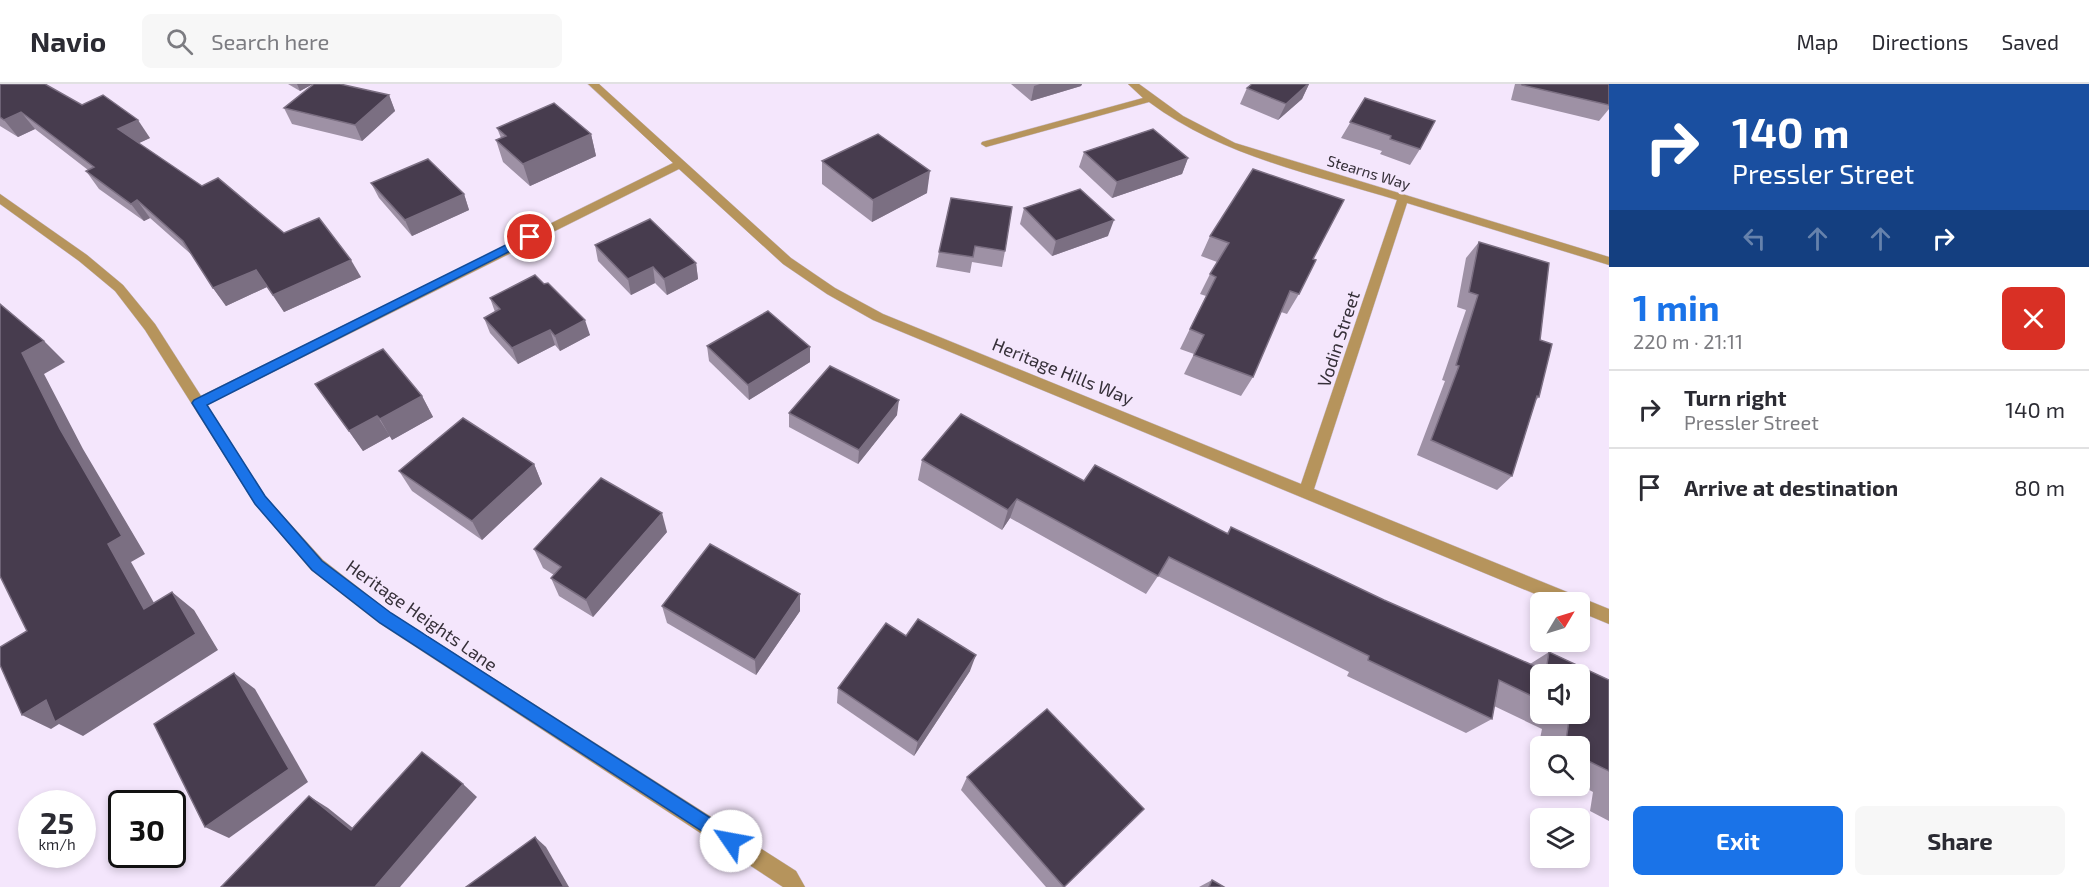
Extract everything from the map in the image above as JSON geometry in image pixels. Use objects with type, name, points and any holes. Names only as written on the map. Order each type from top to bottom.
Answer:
[{"type":"street","name":"Heritage Hills Way","points":[[593,84],[787,261],[831,291],[878,317],[1548,592]]},
{"type":"street","name":"Stearns Way","points":[[1133,84],[1150,99],[1190,125],[1231,145],[1609,261]]},
{"type":"street","points":[[986,144],[1150,99]]},
{"type":"street","points":[[199,403],[680,164]]},
{"type":"street","name":"Heritage Heights Lane","points":[[0,198],[83,258],[119,288],[150,327],[260,500],[317,565],[385,618],[789,878],[795,887]]},
{"type":"street","name":"Vodin Street","points":[[1306,492],[1403,199]]},
{"type":"street","points":[[1590,609],[1609,617]]},
{"type":"building","points":[[0,84],[45,84],[82,105],[103,95],[138,120],[118,129],[202,186],[218,178],[284,233],[319,218],[351,260],[273,295],[256,270],[213,288],[183,241],[137,200],[131,204],[86,171],[94,167],[21,112],[4,120],[0,117]]},
{"type":"building","points":[[314,84],[340,84],[389,95],[355,125],[284,108]]},
{"type":"building","points":[[1252,84],[1308,84],[1286,104],[1247,88]]},
{"type":"building","points":[[1609,84],[1609,105],[1522,85]]},
{"type":"building","points":[[1365,98],[1435,121],[1420,149],[1350,122]]},
{"type":"building","points":[[554,103],[591,134],[523,164],[496,140],[506,136],[497,128]]},
{"type":"building","points":[[1153,129],[1188,158],[1117,182],[1084,152]]},
{"type":"building","points":[[878,134],[930,171],[873,200],[822,161]]},
{"type":"building","points":[[428,159],[464,194],[405,220],[371,183]]},
{"type":"building","points":[[1253,169],[1344,200],[1313,259],[1316,260],[1299,294],[1290,291],[1253,377],[1194,355],[1204,335],[1190,329],[1216,277],[1210,274],[1229,243],[1210,236]]},
{"type":"building","points":[[1080,189],[1114,220],[1056,241],[1024,208]]},
{"type":"building","points":[[951,198],[1012,207],[1005,251],[975,246],[973,257],[939,252]]},
{"type":"building","points":[[650,219],[696,263],[664,279],[653,267],[628,279],[595,245]]},
{"type":"building","points":[[1479,242],[1549,263],[1540,340],[1552,344],[1539,397],[1537,396],[1512,476],[1431,440],[1459,366],[1456,365],[1478,295],[1469,292]]},
{"type":"building","points":[[535,275],[544,284],[548,283],[585,320],[555,336],[550,330],[512,348],[484,318],[500,309],[490,298]]},
{"type":"building","points":[[0,304],[44,341],[22,353],[60,429],[122,536],[108,544],[144,609],[172,592],[196,634],[55,722],[46,700],[22,715],[0,665],[0,647],[27,631],[0,576]]},
{"type":"building","points":[[768,311],[810,347],[748,385],[707,346]]},
{"type":"building","points":[[383,349],[422,396],[380,419],[377,416],[349,431],[315,384]]},
{"type":"building","points":[[830,366],[899,400],[859,450],[789,413]]},
{"type":"building","points":[[961,414],[1084,481],[1095,465],[1228,534],[1231,527],[1384,600],[1530,664],[1530,695],[1499,680],[1492,719],[1368,660],[1369,656],[1169,557],[1158,576],[1017,499],[1008,510],[922,460]]},
{"type":"building","points":[[463,418],[534,464],[472,521],[399,471]]},
{"type":"building","points":[[601,478],[662,513],[586,600],[551,578],[561,567],[534,549]]},
{"type":"building","points":[[710,544],[800,594],[755,660],[662,606]]},
{"type":"building","points":[[918,619],[976,655],[918,742],[838,688],[886,623],[906,636]]},
{"type":"building","points":[[1549,652],[1575,664],[1547,664]]},
{"type":"building","points":[[1590,671],[1609,680],[1609,771],[1590,762],[1590,736],[1567,736],[1568,724],[1590,724]]},
{"type":"building","points":[[234,673],[289,769],[205,827],[154,724]]},
{"type":"building","points":[[1047,709],[1144,809],[1064,887],[967,777]]},
{"type":"building","points":[[422,752],[463,784],[375,887],[221,887],[309,796],[351,830]]},
{"type":"building","points":[[535,837],[564,887],[466,887]]},
{"type":"building","points":[[1212,880],[1224,887],[1209,887]]},
{"type":"route","points":[[530,237],[199,403],[260,500],[317,565],[385,618],[731,841]]}]
